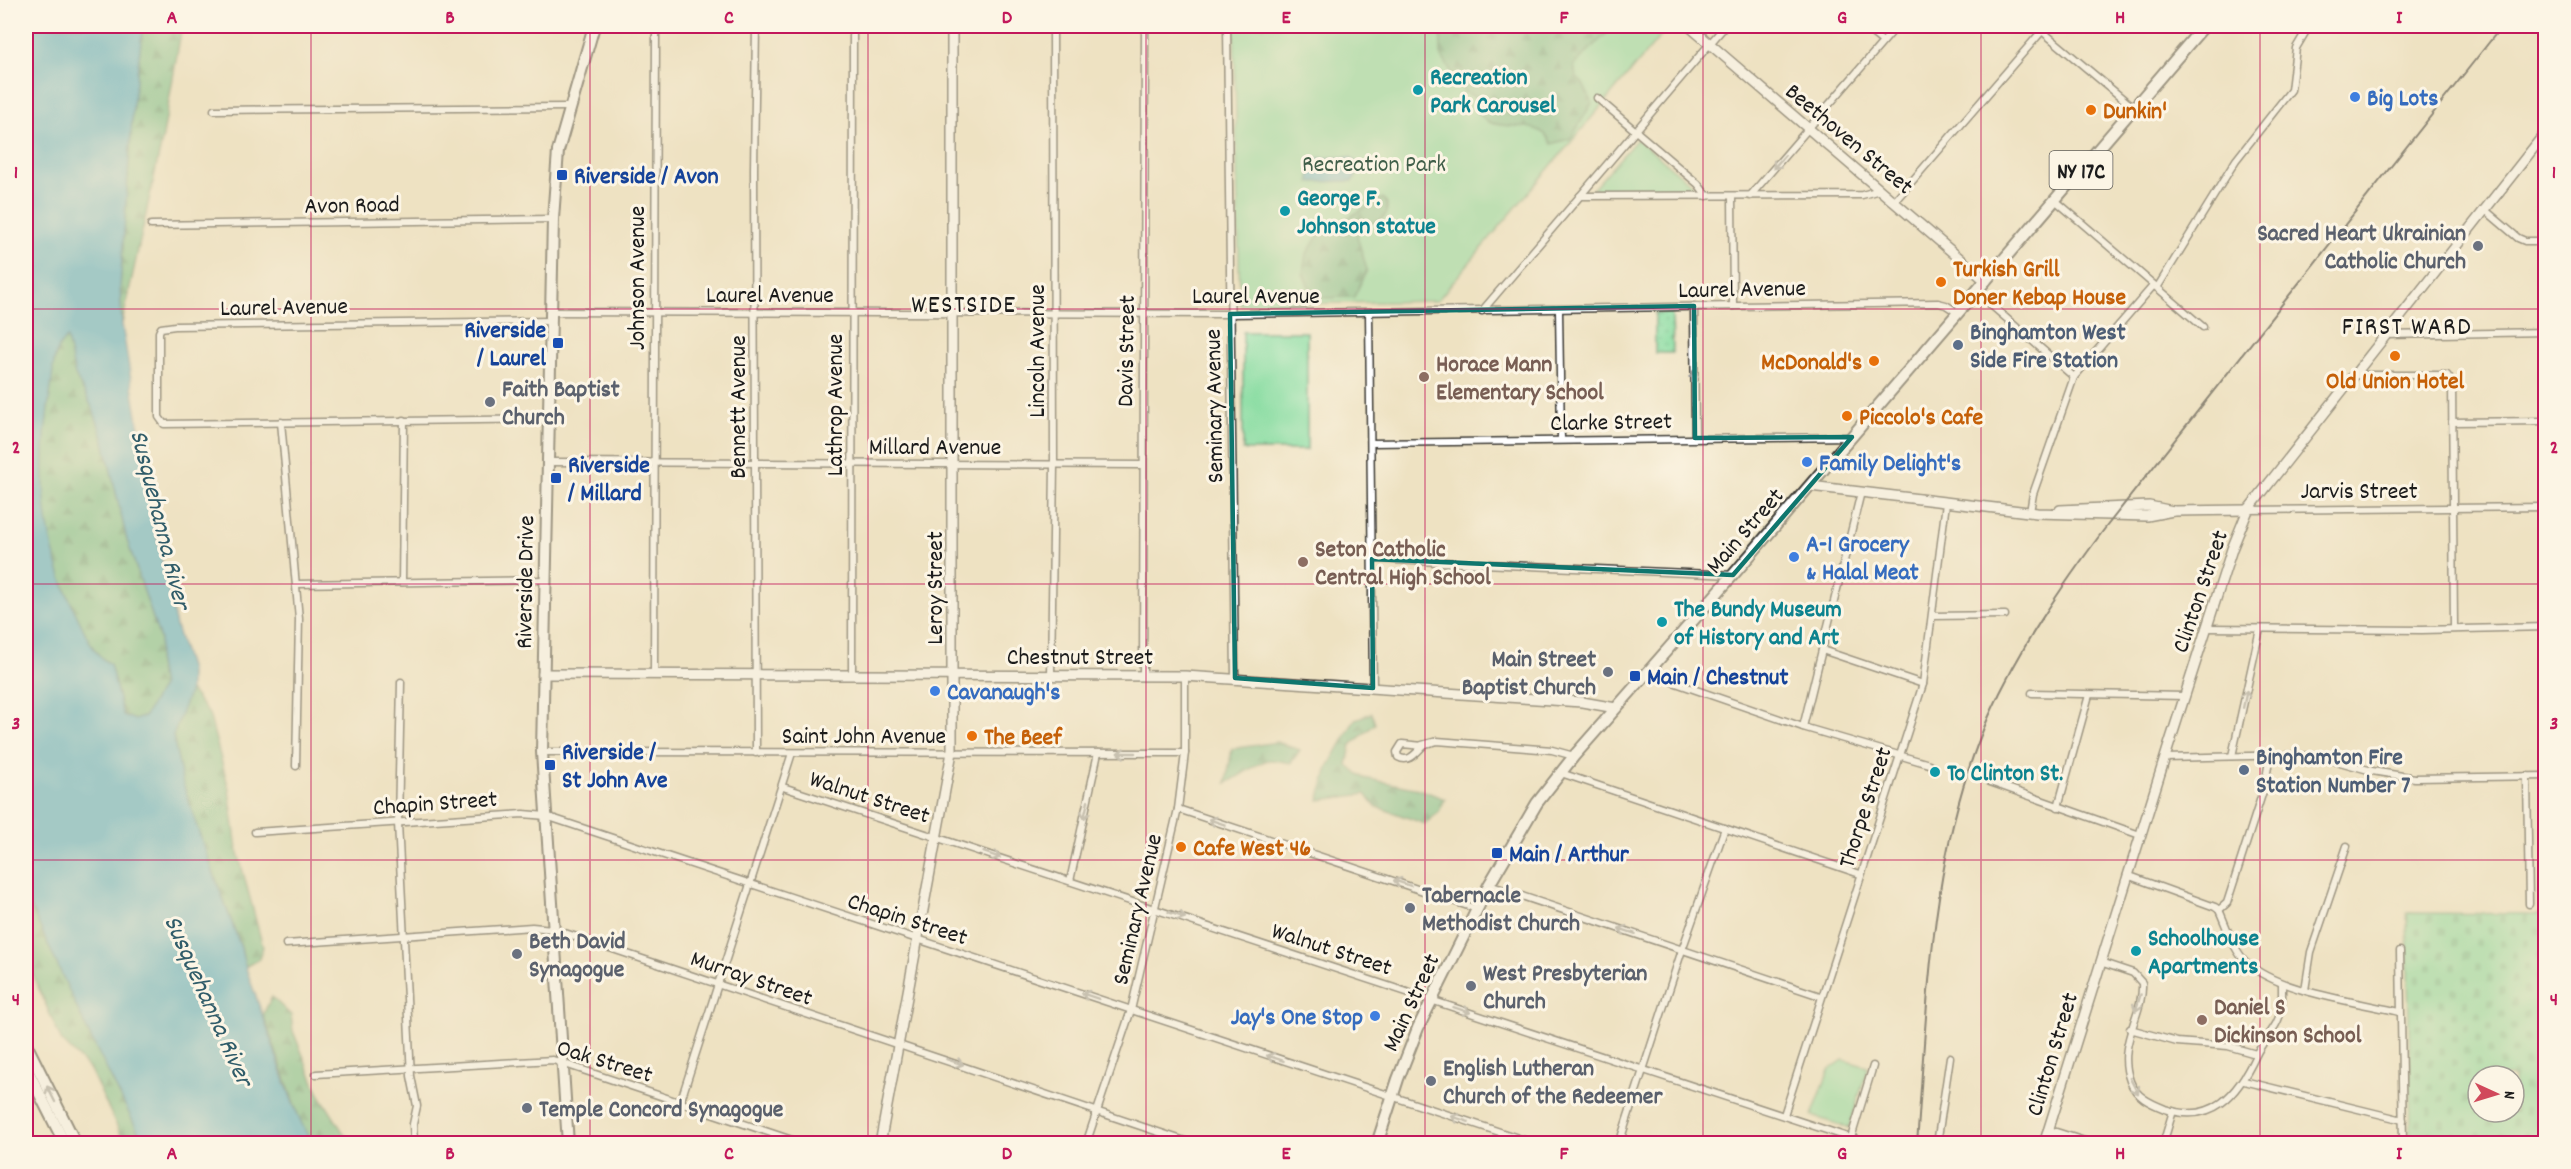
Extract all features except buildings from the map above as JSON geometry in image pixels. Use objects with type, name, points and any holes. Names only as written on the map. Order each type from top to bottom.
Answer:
[{"type":"main road","name":"Riverside Drive","points":[[568,1143],[542,752],[553,219],[556,158],[594,26]]},
{"type":"main road","name":"Main Street","points":[[1377,1143],[1392,1097],[1432,1000],[1489,885],[1522,825],[1560,772],[1733,576],[2204,26]]},
{"type":"main road","points":[[26,1044],[76,1143]]},
{"type":"main road","points":[[26,1067],[64,1143]]},
{"type":"street","name":"Johnson Avenue","points":[[654,675],[656,26]]},
{"type":"street","name":"Bennett Avenue","points":[[756,26],[756,753]]},
{"type":"street","name":"Lathrop Avenue","points":[[852,676],[853,26]]},
{"type":"street","name":"Leroy Street","points":[[880,1143],[952,752],[952,26]]},
{"type":"street","name":"Lincoln Avenue","points":[[1052,675],[1053,26]]},
{"type":"street","name":"Davis Street","points":[[1143,676],[1145,26]]},
{"type":"street","name":"Seminary Avenue","points":[[1227,26],[1235,678]]},
{"type":"street","name":"Beethoven Street","points":[[1689,26],[1986,281]]},
{"type":"street","points":[[1482,311],[1725,26]]},
{"type":"street","points":[[1863,26],[1882,42]]},
{"type":"street","points":[[1750,196],[1897,26]]},
{"type":"street","points":[[2036,26],[2134,108]]},
{"type":"street","points":[[2030,512],[2033,494],[2074,377],[2155,287],[2236,160],[2291,90],[2296,48],[2309,26]]},
{"type":"street","points":[[1894,202],[2042,31]]},
{"type":"street","points":[[1597,98],[1698,184],[1707,196]]},
{"type":"street","points":[[214,110],[570,107]]},
{"type":"street","name":"Clinton Street","points":[[2044,1143],[2164,758],[2248,510],[2484,209],[2542,143],[2546,132]]},
{"type":"street","points":[[1580,196],[1863,195],[1880,190]]},
{"type":"street","points":[[1732,196],[1733,306]]},
{"type":"street","points":[[2055,200],[2203,327]]},
{"type":"street","points":[[2484,209],[2518,238],[2524,241],[2546,241]]},
{"type":"street","name":"Avon Road","points":[[151,225],[553,219]]},
{"type":"street","points":[[1976,292],[2074,377]]},
{"type":"street","name":"Laurel Avenue","points":[[281,422],[170,425],[161,422],[159,343],[162,328],[655,312],[1230,314],[1938,303],[1958,313]]},
{"type":"street","points":[[1694,306],[1695,438]]},
{"type":"street","points":[[1559,310],[1561,440]]},
{"type":"street","points":[[1369,313],[1373,688]]},
{"type":"street","points":[[2385,334],[2546,333]]},
{"type":"street","points":[[2352,375],[2449,376],[2452,382],[2451,508],[2454,628]]},
{"type":"street","points":[[296,766],[297,584],[281,422],[549,419]]},
{"type":"street","points":[[402,582],[404,420]]},
{"type":"street","points":[[2452,422],[2546,421]]},
{"type":"street","name":"Clarke Street","points":[[1371,443],[1852,437]]},
{"type":"street","name":"Millard Avenue","points":[[549,462],[1142,465]]},
{"type":"street","name":"Jarvis Street","points":[[1810,486],[2049,513],[2071,509],[2149,506],[2173,510],[2546,507]]},
{"type":"street","points":[[1803,727],[1861,492]]},
{"type":"street","name":"Thorpe Street","points":[[1784,1115],[1820,996],[1923,684],[1946,503]]},
{"type":"street","points":[[1372,559],[1733,576]]},
{"type":"street","points":[[297,584],[545,580]]},
{"type":"street","points":[[1933,616],[2005,615]]},
{"type":"street","points":[[2207,628],[2546,627]]},
{"type":"street","points":[[2232,756],[2260,629]]},
{"type":"street","points":[[1822,650],[1923,684]]},
{"type":"street","name":"Chestnut Street","points":[[543,674],[1185,676],[1582,702],[1616,708]]},
{"type":"street","points":[[1647,674],[1803,727],[1929,764]]},
{"type":"street","name":"Seminary Avenue","points":[[1086,1143],[1131,1010],[1178,809],[1185,753],[1185,676]]},
{"type":"street","points":[[401,682],[398,823],[402,936],[417,1106],[413,1124],[414,1143]]},
{"type":"street","points":[[2032,693],[2185,696]]},
{"type":"street","points":[[2058,807],[2089,694]]},
{"type":"street","points":[[1422,745],[1437,741],[1552,750],[1574,756]]},
{"type":"street","name":"Saint John Avenue","points":[[542,752],[1185,753]]},
{"type":"street","points":[[680,1103],[792,753]]},
{"type":"street","points":[[1070,881],[1098,753]]},
{"type":"street","points":[[2219,910],[2227,903],[2265,785],[2270,754]]},
{"type":"street","points":[[2164,758],[2270,754],[2318,756],[2372,771],[2415,778],[2546,776]]},
{"type":"street","points":[[1560,772],[1860,874]]},
{"type":"street","points":[[2527,776],[2529,904]]},
{"type":"street","points":[[1990,782],[2140,835]]},
{"type":"street","name":"Walnut Street","points":[[783,787],[1784,1115],[1859,1142],[1869,1143]]},
{"type":"street","points":[[1178,809],[1477,909]]},
{"type":"street","name":"Chapin Street","points":[[255,832],[523,814],[546,816],[1536,1143]]},
{"type":"street","points":[[1619,1143],[1682,950],[1725,828]]},
{"type":"street","points":[[2305,990],[2311,952],[2347,846]]},
{"type":"street","points":[[2127,875],[2206,902],[2219,910],[2237,951],[2246,963],[2269,979],[2305,990],[2400,1012]]},
{"type":"street","points":[[1489,885],[1820,996]]},
{"type":"street","name":"Murray Street","points":[[286,944],[532,927],[554,929],[1194,1143]]},
{"type":"street","points":[[2400,951],[2403,1143]]},
{"type":"street","points":[[2100,962],[2133,973],[2142,983],[2130,1029],[2126,1059],[2129,1080],[2135,1092],[2154,1105],[2173,1111],[2193,1113],[2210,1110],[2220,1105],[2244,1082],[2256,1054],[2279,1019],[2282,984]]},
{"type":"street","points":[[2130,1029],[2177,1042],[2228,1046],[2256,1054]]},
{"type":"street","points":[[1937,1143],[1950,1057]]},
{"type":"street","name":"Oak Street","points":[[316,1074],[536,1060],[562,1063],[804,1143]]},
{"type":"street","points":[[1851,1138],[1873,1066]]},
{"type":"street","points":[[2244,1082],[2403,1120]]},
{"type":"street","points":[[2163,1143],[2173,1111]]},
{"type":"street","points":[[2048,1131],[2089,1143]]},
{"type":"highlighted area","points":[[1694,306],[1695,438],[1852,437],[1733,575],[1372,559],[1373,688],[1235,678],[1230,314]]},
{"type":"green space","points":[[143,26],[182,26],[163,136],[122,324],[120,287],[133,105]]},
{"type":"green space","name":"Recreation Park","points":[[1234,26],[1669,26],[1437,301],[1240,305]]},
{"type":"green space","points":[[1441,26],[1614,26],[1574,65],[1576,77],[1583,84],[1592,103],[1571,138],[1552,144],[1540,131],[1489,122],[1477,113],[1477,98],[1464,92],[1441,55]]},
{"type":"green space","points":[[1637,139],[1696,188],[1592,190]]},
{"type":"green space","points":[[1383,198],[1387,203],[1387,213],[1381,220],[1361,226],[1357,236],[1367,270],[1354,297],[1323,298],[1309,287],[1303,273],[1306,255],[1320,233]]},
{"type":"green space","points":[[1655,313],[1672,313],[1673,353],[1655,353]]},
{"type":"green space","points":[[1243,332],[1307,332],[1307,450],[1243,450]]},
{"type":"green space","points":[[68,337],[75,375],[93,409],[104,441],[127,540],[160,639],[158,664],[162,686],[145,716],[135,720],[123,715],[110,664],[95,650],[79,620],[56,563],[49,535],[43,478],[44,448],[54,360],[59,348]]},
{"type":"green space","points":[[190,690],[209,714],[229,789],[237,849],[263,947],[259,959],[245,967],[241,947],[182,780],[173,735]]},
{"type":"green space","points":[[1372,713],[1375,724],[1351,745],[1347,765],[1364,778],[1419,789],[1445,799],[1439,812],[1425,824],[1375,806],[1366,794],[1319,800],[1328,767],[1355,719]]},
{"type":"green space","points":[[1277,742],[1300,750],[1291,763],[1266,761],[1226,783],[1232,749]]},
{"type":"green space","points":[[26,896],[89,1034],[144,1143],[125,1143],[90,1070],[61,1040],[26,959]]},
{"type":"green space","points":[[2407,913],[2545,914],[2545,1143],[2411,1143]]},
{"type":"green space","points":[[272,997],[291,1015],[293,1031],[318,1092],[350,1143],[312,1143],[302,1126],[263,1014]]},
{"type":"green space","points":[[1843,1060],[1868,1067],[1849,1128],[1812,1116],[1829,1070]]},
{"type":"water","name":"Susquehanna River","points":[[26,26],[143,26],[133,105],[120,287],[122,324],[155,527],[176,626],[190,670],[190,690],[173,736],[182,780],[198,830],[241,948],[290,1096],[312,1143],[144,1143],[89,1034],[26,896]],"holes":[[[67,338],[75,375],[93,409],[104,441],[127,540],[160,639],[158,664],[162,686],[145,716],[135,720],[123,715],[110,664],[95,650],[88,639],[66,592],[50,535],[46,507],[44,449],[53,368],[58,349]]]},
{"type":"water","points":[[1350,157],[1355,159],[1360,169],[1352,181],[1310,182],[1310,158]]},
{"type":"railway","points":[[1917,1144],[1929,980],[1943,872],[1954,819],[1969,767],[1989,716],[2014,666],[2042,618],[2106,527],[2502,26]]},
{"type":"place","name":"Recreation Park Carousel","points":[[1418,90]]},
{"type":"place","name":"Big Lots","points":[[2355,97]]},
{"type":"place","name":"Dunkin'","points":[[2091,110]]},
{"type":"place","name":"Riverside / Avon","points":[[562,175]]},
{"type":"place","name":"George F. Johnson statue","points":[[1285,211]]},
{"type":"place","name":"Sacred Heart Ukrainian Catholic Church","points":[[2478,246]]},
{"type":"place","name":"Turkish Grill Doner Kebap House","points":[[1941,282]]},
{"type":"place","name":"Riverside / Laurel","points":[[558,343]]},
{"type":"place","name":"Binghamton West Side Fire Station","points":[[1958,345]]},
{"type":"place","name":"Old Union Hotel","points":[[2395,356]]},
{"type":"place","name":"McDonald's","points":[[1874,361]]},
{"type":"place","name":"Horace Mann Elementary School","points":[[1424,377]]},
{"type":"place","name":"Faith Baptist Church","points":[[490,402]]},
{"type":"place","name":"Piccolo's Cafe","points":[[1847,416]]},
{"type":"place","name":"Family Delight's","points":[[1807,462]]},
{"type":"place","name":"Riverside / Millard","points":[[556,478]]},
{"type":"place","name":"A-1 Grocery & Halal Meat","points":[[1794,557]]},
{"type":"place","name":"Seton Catholic Central High School","points":[[1303,562]]},
{"type":"place","name":"The Bundy Museum of History and Art","points":[[1662,622]]},
{"type":"place","name":"Main Street Baptist Church","points":[[1608,672]]},
{"type":"place","name":"Main / Chestnut","points":[[1635,676]]},
{"type":"place","name":"Cavanaugh's","points":[[935,691]]},
{"type":"place","name":"The Beef","points":[[972,736]]},
{"type":"place","name":"Riverside / St John Ave","points":[[550,765]]},
{"type":"place","name":"Binghamton Fire Station Number 7","points":[[2244,770]]},
{"type":"place","name":"To Clinton St.","points":[[1935,772]]},
{"type":"place","name":"Cafe West 46","points":[[1181,847]]},
{"type":"place","name":"Main / Arthur","points":[[1497,853]]},
{"type":"place","name":"Tabernacle Methodist Church","points":[[1410,908]]},
{"type":"place","name":"Schoolhouse Apartments","points":[[2136,951]]},
{"type":"place","name":"Beth David Synagogue","points":[[517,954]]},
{"type":"place","name":"West Presbyterian Church","points":[[1471,986]]},
{"type":"place","name":"Jay's One Stop","points":[[1375,1016]]},
{"type":"place","name":"Daniel S Dickinson School","points":[[2202,1020]]},
{"type":"place","name":"English Lutheran Church of the Redeemer","points":[[1431,1081]]},
{"type":"place","name":"Temple Concord Synagogue","points":[[527,1108]]},
{"type":"district","name":"WESTSIDE","points":[[964,303]]},
{"type":"district","name":"FIRST WARD","points":[[2407,325]]}]
